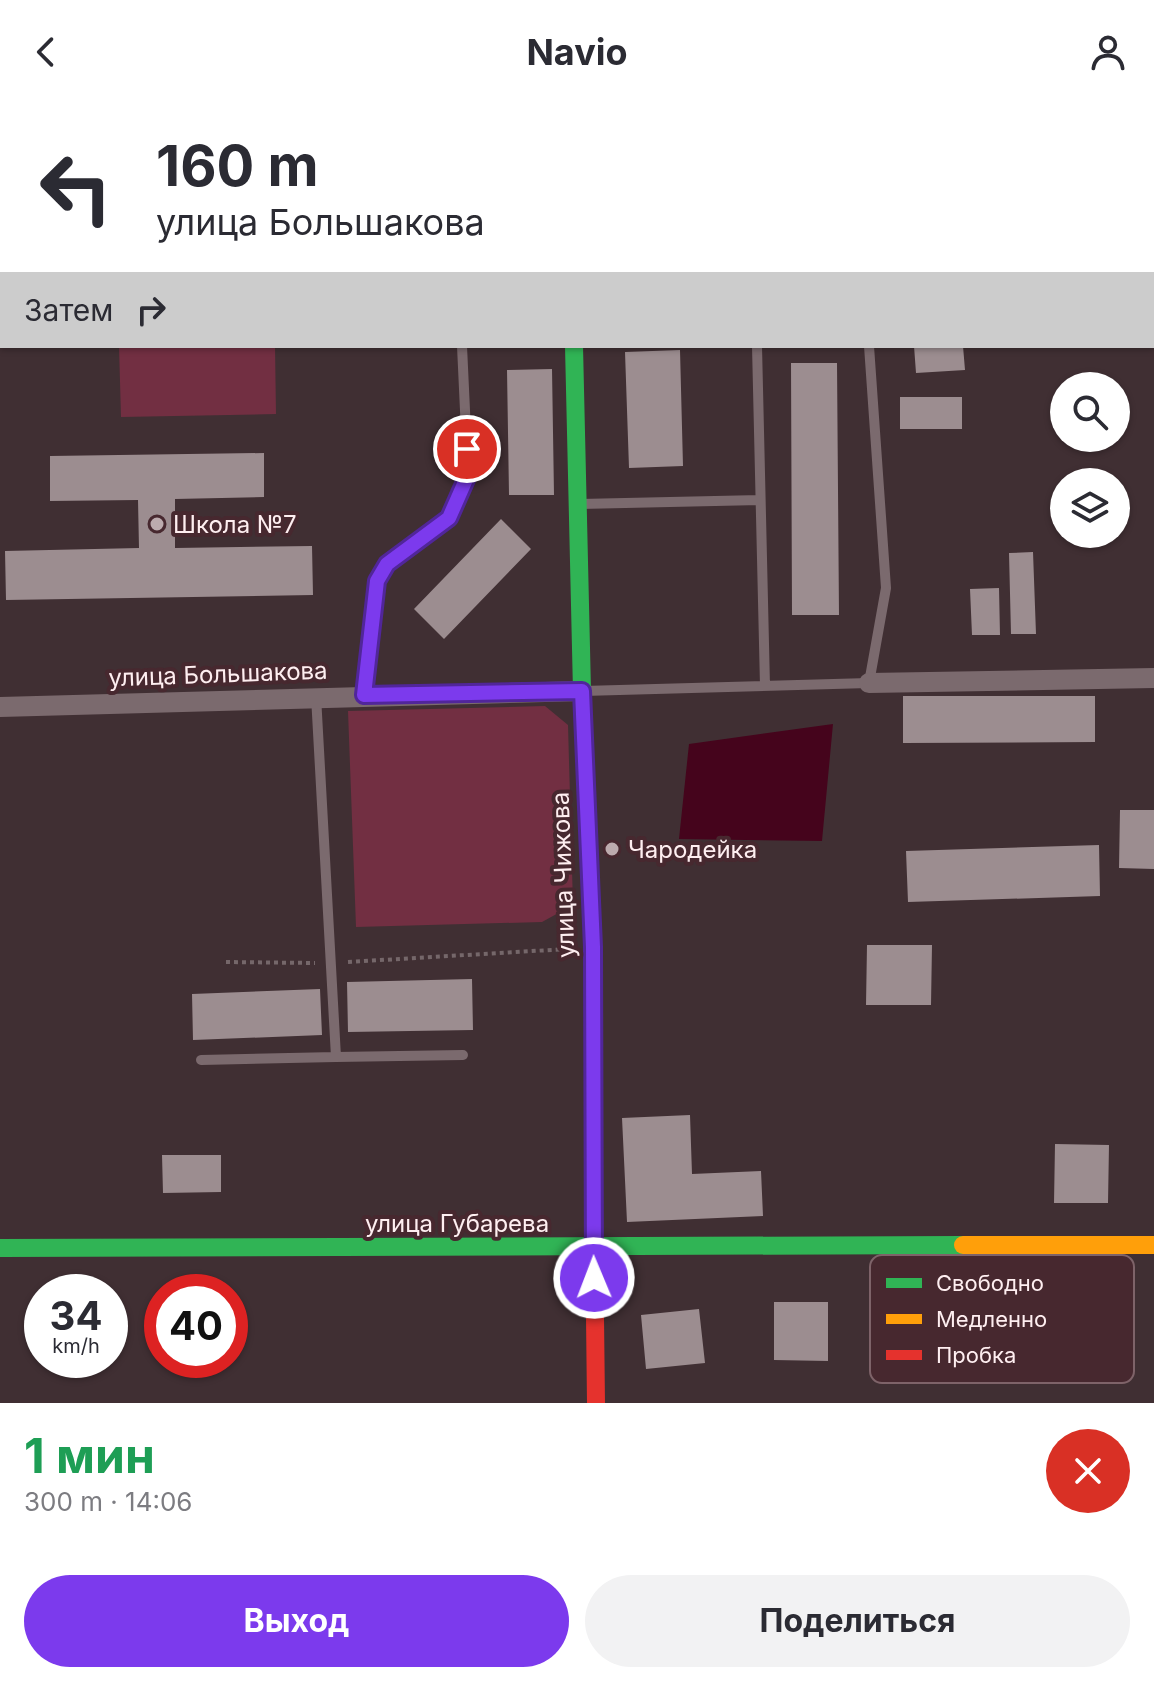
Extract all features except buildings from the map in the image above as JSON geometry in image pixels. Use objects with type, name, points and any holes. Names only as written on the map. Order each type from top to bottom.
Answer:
[{"type":"street","name":"улица Чижова","points":[[574,348],[582,691],[593,947],[596,1403]]},
{"type":"street","points":[[869,683],[1154,678]]},
{"type":"street","name":"улица Большакова","points":[[0,707],[582,691]]},
{"type":"street","name":"улица Губарева","points":[[0,1248],[1154,1245]]},
{"type":"lane","points":[[364,695],[377,581],[387,564],[449,518],[468,475],[462,348]]},
{"type":"lane","points":[[757,348],[765,686]]},
{"type":"lane","points":[[582,691],[869,683],[886,588],[869,348]]},
{"type":"lane","points":[[578,505],[760,500]]},
{"type":"lane","points":[[316,696],[336,1057]]},
{"type":"lane","points":[[201,1060],[463,1055]]},
{"type":"path","points":[[226,962],[331,963],[593,947]]},
{"type":"shaded area","points":[[119,348],[275,348],[276,414],[121,417]]},
{"type":"shaded area","points":[[545,706],[568,725],[573,905],[542,922],[356,927],[348,711]]},
{"type":"shaded area","points":[[833,724],[822,841],[679,839],[689,744]]},
{"type":"traffic: fast","points":[[574,348],[582,691],[593,947],[593,1144]]},
{"type":"traffic: fast","points":[[0,1248],[963,1245]]},
{"type":"traffic: slow","points":[[963,1245],[1154,1245]]},
{"type":"traffic: jam","points":[[593,1144],[596,1403]]},
{"type":"place","name":"Школа №7","points":[[157,524]]},
{"type":"place","name":"Чародейка","points":[[612,849]]},
{"type":"route","points":[[467,449],[468,475],[449,518],[387,564],[377,581],[364,695],[582,691],[593,947],[594,1278]]}]
